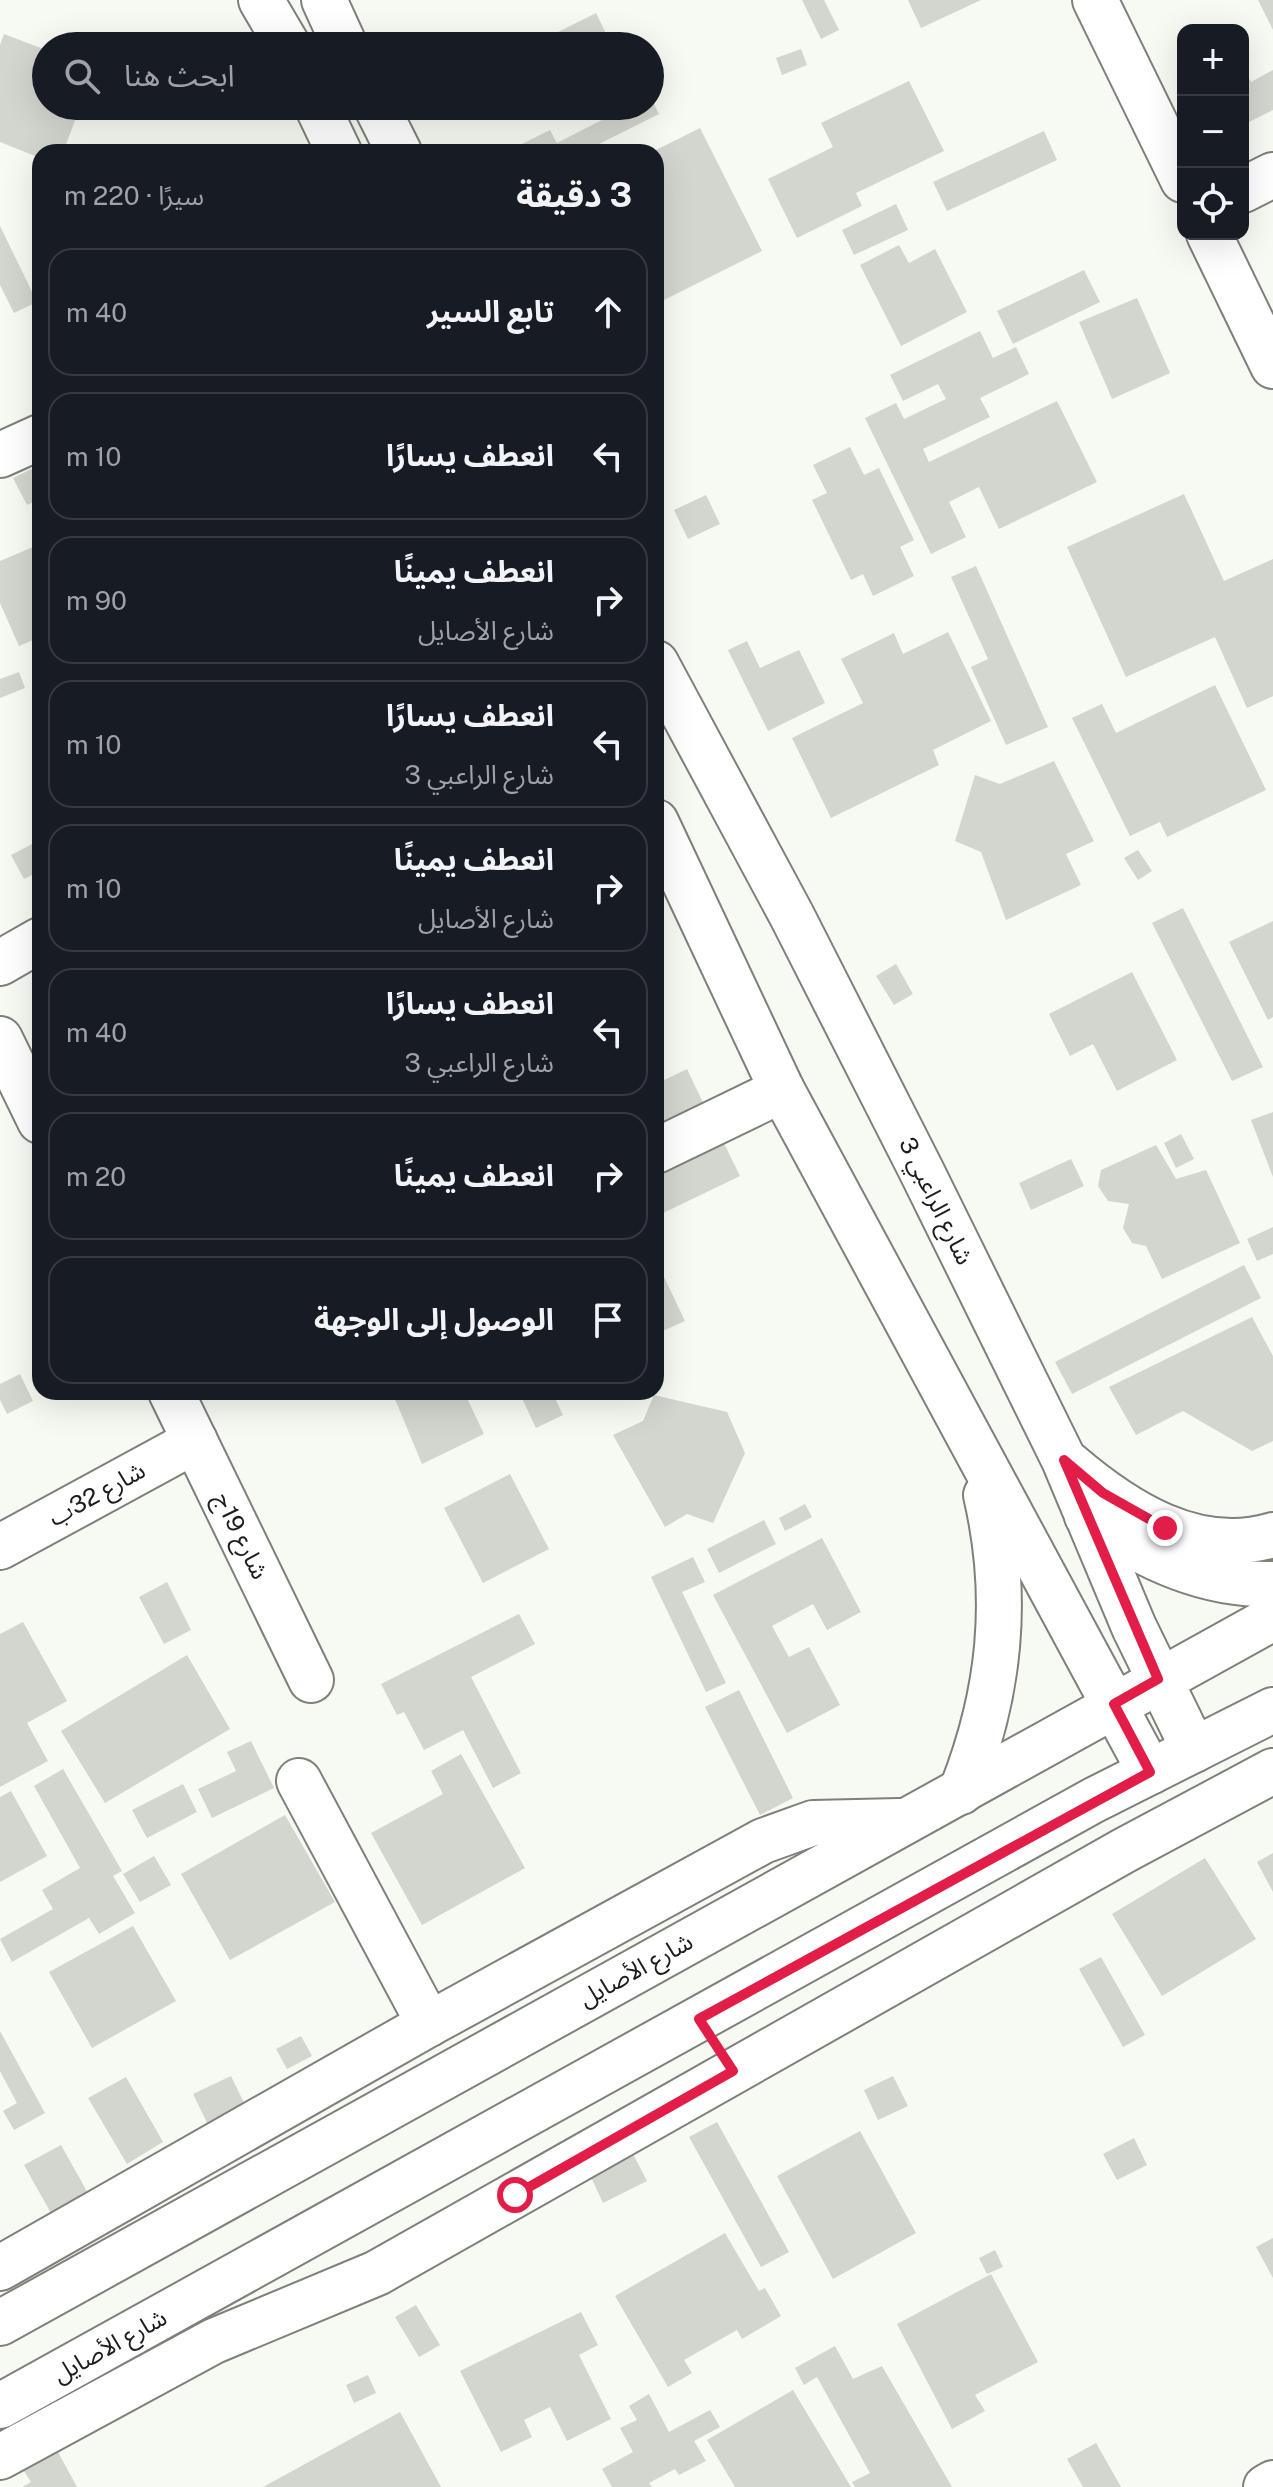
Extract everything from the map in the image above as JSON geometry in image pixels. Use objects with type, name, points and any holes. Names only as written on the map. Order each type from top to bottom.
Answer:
[{"type":"street","points":[[261,0],[280,32]]},
{"type":"street","points":[[324,0],[339,32]]},
{"type":"street","points":[[359,32],[360,0]]},
{"type":"street","points":[[1095,0],[1177,168]]},
{"type":"street","points":[[324,120],[335,144]]},
{"type":"street","points":[[383,120],[395,144]]},
{"type":"street","points":[[1249,187],[1273,175]]},
{"type":"street","points":[[1212,240],[1273,366]]},
{"type":"street","points":[[0,455],[32,441]]},
{"type":"street","name":"شارع الراعبي 3","points":[[664,678],[853,1033],[1064,1460],[1158,1679],[1194,1750]]},
{"type":"street","points":[[664,839],[782,1090],[1150,1772]]},
{"type":"street","points":[[0,963],[32,945]]},
{"type":"street","points":[[0,1039],[32,1105]]},
{"type":"street","points":[[664,1147],[782,1090]]},
{"type":"street","name":"شارع 19ج","points":[[175,1400],[311,1680]]},
{"type":"street","points":[[961,1792],[988,1714],[1000,1625],[1000,1577],[994,1529],[966,1435]]},
{"type":"street","name":"شارع 32ب","points":[[0,1547],[195,1441]]},
{"type":"street","points":[[1064,1460],[1103,1493],[1165,1528],[1200,1537],[1234,1540],[1273,1535]]},
{"type":"street","points":[[1087,1516],[1119,1540],[1190,1572],[1273,1584]]},
{"type":"street","name":"شارع الأصايل","points":[[0,2323],[1273,1618]]},
{"type":"street","name":"شارع الأصايل","points":[[0,2406],[1150,1772],[1273,1710]]},
{"type":"street","points":[[0,2457],[202,2347],[289,2307],[356,2284],[1273,1771]]},
{"type":"street","points":[[299,1781],[429,2024]]},
{"type":"street","points":[[0,2268],[429,2024],[779,1834],[813,1823],[906,1821]]},
{"type":"street","points":[[699,2019],[733,2071]]},
{"type":"street","points":[[1266,2487],[1273,2483]]},
{"type":"building","points":[[802,0],[824,0],[839,30],[821,39]]},
{"type":"building","points":[[908,0],[981,0],[921,28]]},
{"type":"building","points":[[1258,0],[1273,0],[1273,30]]},
{"type":"building","points":[[596,13],[605,32],[558,32]]},
{"type":"building","points":[[4,34],[32,45],[32,120],[75,120],[66,144],[32,144],[32,155],[0,142],[0,45]]},
{"type":"building","points":[[801,49],[807,65],[782,75],[776,58]]},
{"type":"building","points":[[1273,70],[1273,110],[1249,122],[1249,78],[1251,82]]},
{"type":"building","points":[[909,81],[944,151],[856,193],[862,206],[797,238],[768,179],[833,147],[821,123]]},
{"type":"building","points":[[602,120],[647,120],[599,144],[522,144],[550,130],[557,143]]},
{"type":"building","points":[[700,128],[762,251],[664,300],[664,146]]},
{"type":"building","points":[[1044,131],[1057,160],[947,211],[933,182]]},
{"type":"building","points":[[896,204],[908,230],[854,255],[842,230]]},
{"type":"building","points":[[0,226],[32,292],[32,304],[14,313],[0,285]]},
{"type":"building","points":[[899,245],[909,263],[935,249],[967,312],[901,346],[860,265]]},
{"type":"building","points":[[1084,270],[1100,302],[1013,344],[997,311]]},
{"type":"building","points":[[1137,298],[1170,373],[1112,399],[1079,322]]},
{"type":"building","points":[[980,331],[993,358],[1016,347],[1029,374],[980,398],[990,417],[923,449],[929,462],[1057,401],[1097,482],[999,529],[979,487],[949,502],[966,537],[931,554],[865,418],[896,403],[904,419],[946,399],[938,384],[903,401],[890,375]]},
{"type":"building","points":[[850,447],[864,475],[879,468],[914,540],[900,547],[914,576],[873,596],[863,574],[851,580],[812,500],[827,493],[813,465]]},
{"type":"building","points":[[32,469],[32,503],[27,505],[13,478]]},
{"type":"building","points":[[1184,494],[1224,581],[1273,559],[1273,696],[1247,708],[1215,637],[1126,677],[1067,547]]},
{"type":"building","points":[[706,495],[720,524],[688,539],[674,510]]},
{"type":"building","points":[[32,547],[32,640],[19,646],[0,603],[0,561]]},
{"type":"building","points":[[976,566],[1048,727],[1006,745],[971,667],[988,659],[951,577]]},
{"type":"building","points":[[948,632],[991,721],[933,750],[939,765],[831,818],[792,738],[863,703],[841,659],[894,633],[903,654]]},
{"type":"building","points":[[747,641],[760,668],[799,650],[825,703],[768,731],[728,650]]},
{"type":"building","points":[[19,672],[25,688],[0,698],[0,679]]},
{"type":"building","points":[[1215,685],[1266,790],[1167,837],[1160,822],[1130,836],[1072,718],[1102,704],[1116,733]]},
{"type":"building","points":[[1054,761],[1094,841],[1066,854],[1081,885],[1006,920],[981,852],[955,841],[975,775],[1000,784]]},
{"type":"building","points":[[32,844],[32,875],[24,879],[11,855]]},
{"type":"building","points":[[1138,850],[1152,871],[1138,880],[1124,858]]},
{"type":"building","points":[[1183,908],[1263,1067],[1232,1081],[1152,923]]},
{"type":"building","points":[[1273,921],[1273,1017],[1268,1020],[1229,942]]},
{"type":"building","points":[[896,964],[913,994],[894,1005],[876,976]]},
{"type":"building","points":[[1132,972],[1177,1060],[1117,1091],[1093,1044],[1070,1056],[1049,1014]]},
{"type":"building","points":[[687,1069],[707,1111],[664,1131],[664,1080]]},
{"type":"building","points":[[1273,1112],[1273,1177],[1251,1120]]},
{"type":"building","points":[[1181,1134],[1194,1159],[1176,1168],[1164,1143]]},
{"type":"building","points":[[721,1137],[740,1176],[664,1213],[664,1164]]},
{"type":"building","points":[[1156,1145],[1176,1179],[1206,1170],[1240,1243],[1162,1279],[1146,1246],[1132,1243],[1123,1228],[1129,1204],[1108,1201],[1098,1186],[1101,1170]]},
{"type":"building","points":[[1071,1159],[1084,1186],[1031,1210],[1019,1183]]},
{"type":"building","points":[[1273,1227],[1273,1254],[1257,1261],[1247,1239]]},
{"type":"building","points":[[1244,1265],[1261,1298],[1072,1394],[1055,1362]]},
{"type":"building","points":[[664,1277],[685,1321],[664,1330]]},
{"type":"building","points":[[1252,1317],[1273,1356],[1273,1441],[1252,1451],[1183,1411],[1136,1435],[1109,1387]]},
{"type":"building","points":[[20,1374],[33,1401],[7,1414],[0,1400],[0,1384]]},
{"type":"building","points":[[664,1397],[727,1412],[745,1453],[713,1523],[687,1514],[665,1527],[613,1435],[643,1421],[652,1400],[664,1400]]},
{"type":"building","points":[[395,1400],[468,1400],[484,1434],[422,1464]]},
{"type":"building","points":[[523,1400],[556,1400],[563,1415],[536,1428]]},
{"type":"building","points":[[510,1474],[549,1549],[483,1583],[444,1508]]},
{"type":"building","points":[[805,1504],[812,1517],[785,1531],[779,1518]]},
{"type":"building","points":[[764,1520],[776,1544],[719,1573],[707,1549]]},
{"type":"building","points":[[822,1538],[861,1612],[827,1630],[813,1604],[772,1626],[789,1657],[809,1647],[840,1705],[787,1733],[713,1595]]},
{"type":"building","points":[[693,1557],[705,1582],[682,1592],[726,1683],[706,1692],[651,1577]]},
{"type":"building","points":[[167,1582],[191,1630],[164,1644],[139,1597]]},
{"type":"building","points":[[519,1614],[535,1644],[471,1677],[521,1773],[493,1788],[463,1730],[424,1750],[404,1712],[397,1715],[381,1684]]},
{"type":"building","points":[[23,1622],[67,1701],[27,1723],[48,1761],[0,1787],[0,1634]]},
{"type":"building","points":[[187,1655],[230,1729],[105,1803],[61,1731]]},
{"type":"building","points":[[739,1690],[793,1798],[760,1815],[705,1707]]},
{"type":"building","points":[[251,1741],[274,1788],[212,1818],[198,1789],[236,1771],[227,1752]]},
{"type":"building","points":[[461,1754],[525,1868],[422,1925],[371,1833],[443,1794],[431,1771]]},
{"type":"building","points":[[63,1769],[122,1871],[113,1876],[135,1913],[99,1934],[89,1918],[12,1962],[0,1939],[53,1909],[42,1890],[80,1868],[34,1786]]},
{"type":"building","points":[[183,1784],[197,1812],[147,1838],[132,1810]]},
{"type":"building","points":[[11,1791],[47,1856],[0,1882],[0,1797]]},
{"type":"building","points":[[285,1815],[335,1902],[230,1960],[181,1874]]},
{"type":"building","points":[[1273,1853],[1273,1892],[1257,1862]]},
{"type":"building","points":[[154,1856],[171,1885],[140,1902],[123,1874]]},
{"type":"building","points":[[1205,1858],[1256,1939],[1162,1996],[1112,1914]]},
{"type":"building","points":[[133,1926],[176,2001],[92,2048],[49,1972]]},
{"type":"building","points":[[1101,1957],[1145,2035],[1123,2047],[1079,1969]]},
{"type":"building","points":[[0,2031],[45,2113],[14,2130],[3,2111],[17,2103],[0,2071]]},
{"type":"building","points":[[301,2036],[312,2056],[287,2069],[276,2049]]},
{"type":"building","points":[[231,2076],[248,2111],[210,2129],[193,2094]]},
{"type":"building","points":[[893,2076],[908,2106],[878,2120],[864,2090]]},
{"type":"building","points":[[126,2077],[163,2142],[127,2164],[88,2098]]},
{"type":"building","points":[[717,2122],[789,2252],[761,2267],[689,2137]]},
{"type":"building","points":[[860,2131],[916,2233],[833,2279],[777,2176]]},
{"type":"building","points":[[1134,2138],[1147,2165],[1117,2180],[1103,2154]]},
{"type":"building","points":[[61,2145],[89,2195],[52,2215],[24,2165]]},
{"type":"building","points":[[633,2154],[647,2181],[603,2203],[590,2175]]},
{"type":"building","points":[[725,2233],[759,2291],[765,2288],[781,2316],[742,2339],[737,2330],[684,2360],[692,2373],[668,2387],[615,2296]]},
{"type":"building","points":[[1273,2238],[1273,2278],[1256,2247]]},
{"type":"building","points":[[995,2250],[1003,2267],[987,2274],[979,2258]]},
{"type":"building","points":[[991,2274],[1038,2362],[975,2395],[985,2411],[952,2429],[897,2324]]},
{"type":"building","points":[[416,2305],[440,2345],[419,2357],[395,2317]]},
{"type":"building","points":[[581,2312],[598,2345],[579,2355],[611,2419],[567,2441],[550,2407],[524,2420],[532,2437],[501,2452],[460,2371]]},
{"type":"building","points":[[835,2346],[853,2379],[882,2366],[952,2487],[855,2487],[852,2482],[870,2473],[817,2377],[804,2385],[795,2368]]},
{"type":"building","points":[[368,2375],[376,2393],[354,2403],[346,2385]]},
{"type":"building","points":[[793,2390],[851,2487],[735,2487],[707,2440]]},
{"type":"building","points":[[649,2394],[669,2432],[710,2410],[720,2427],[694,2441],[706,2461],[679,2475],[675,2469],[649,2483],[652,2487],[612,2487],[602,2469],[633,2452],[620,2428],[637,2420],[629,2406]]},
{"type":"building","points":[[400,2412],[441,2487],[263,2487]]},
{"type":"building","points":[[1096,2443],[1121,2487],[1083,2487],[1067,2459]]},
{"type":"building","points":[[58,2452],[77,2487],[22,2487],[31,2482],[24,2471]]},
{"type":"route","points":[[515,2195],[733,2071],[699,2019],[1150,1772],[1114,1704],[1158,1679],[1064,1460],[1103,1493],[1133,1513],[1165,1528]]}]
